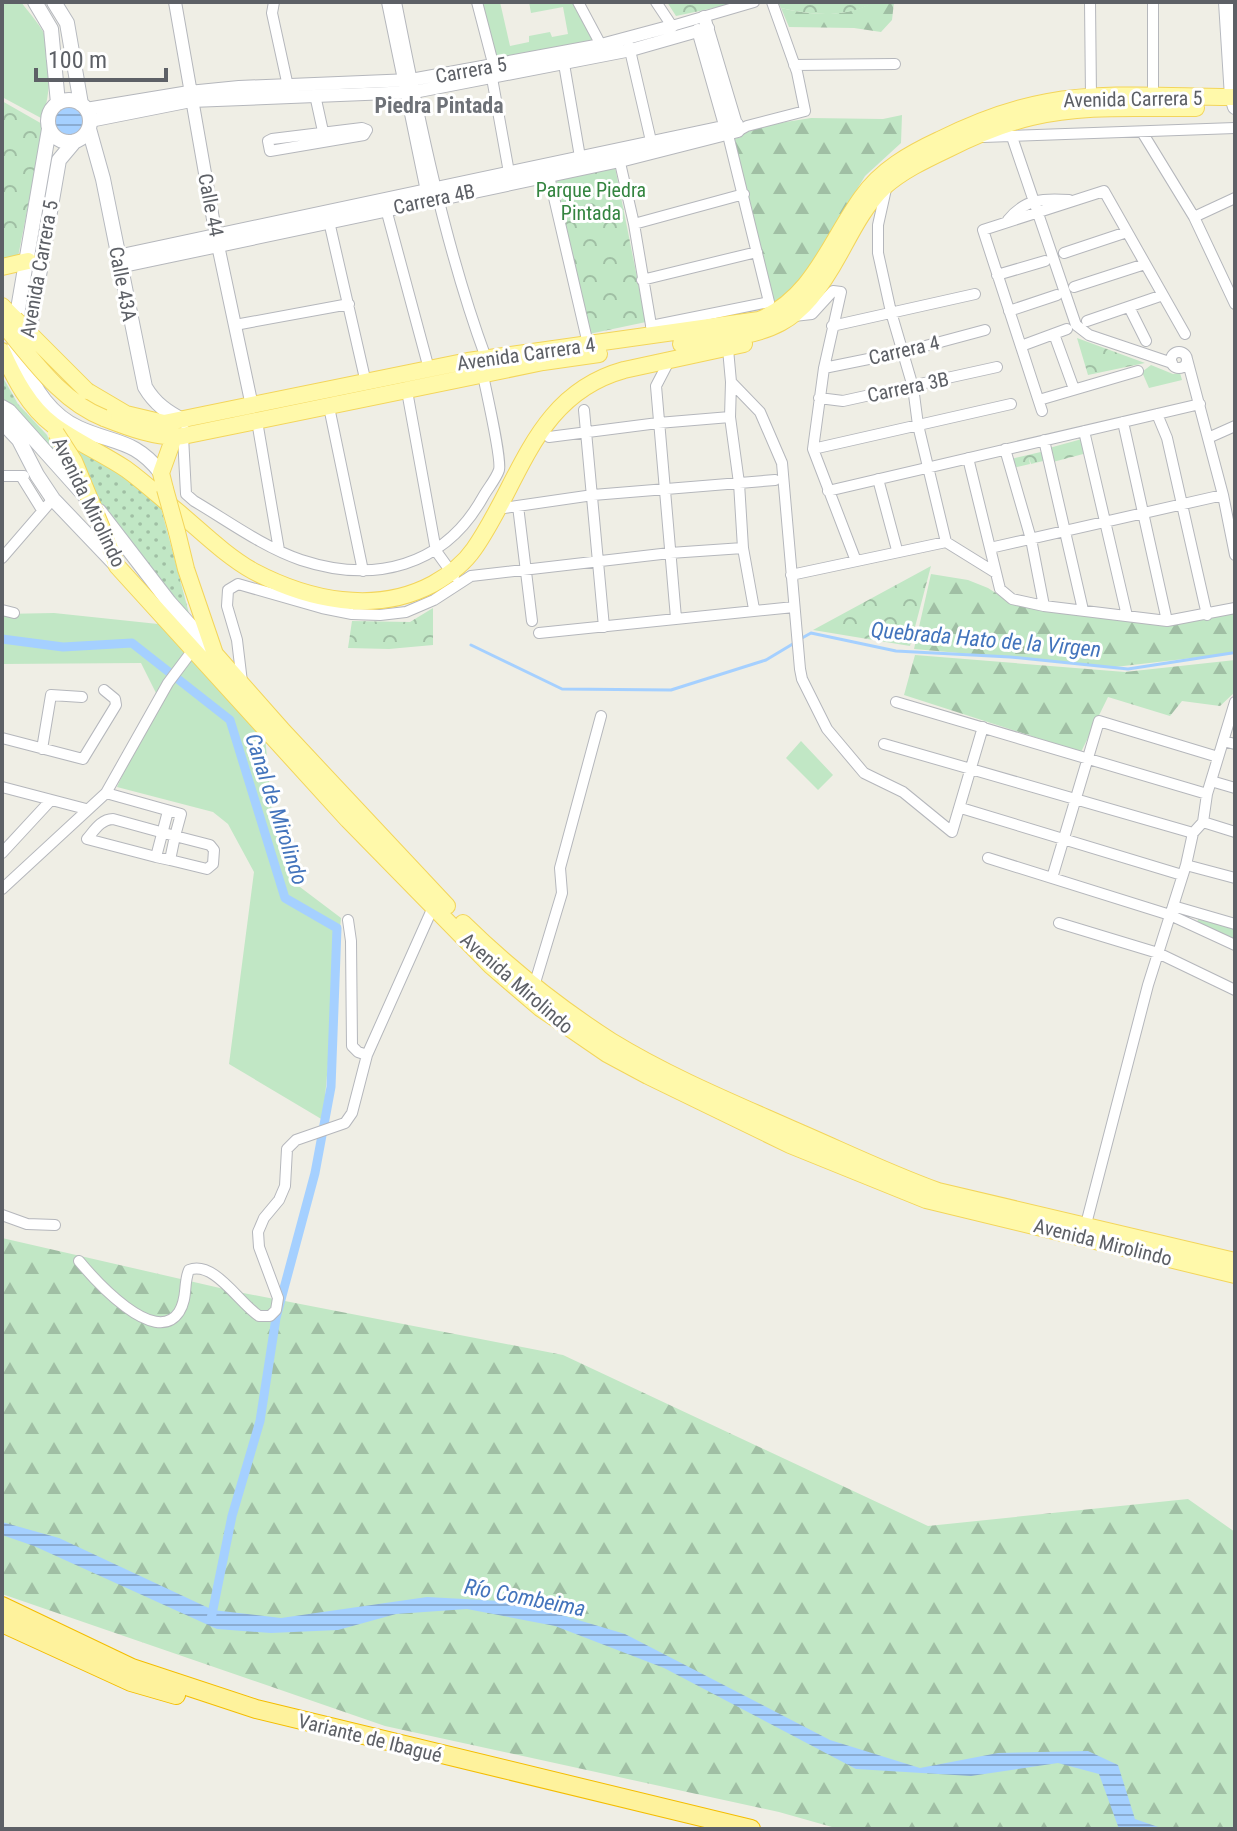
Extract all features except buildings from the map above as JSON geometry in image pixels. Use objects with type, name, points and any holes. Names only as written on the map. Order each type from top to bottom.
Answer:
[{"type":"highway","name":"Variante de Ibagué","points":[[2,1606],[132,1668],[256,1709],[751,1829]]},
{"type":"highway","name":"Variante de Ibagué","points":[[2,1623],[131,1682],[232,1712],[702,1829]]},
{"type":"main road","points":[[35,2],[51,29],[58,103]]},
{"type":"main road","points":[[54,2],[67,23],[87,116],[75,141],[60,141],[49,129],[49,115],[58,103],[70,100],[87,116]]},
{"type":"main road","points":[[1226,2],[1234,102]]},
{"type":"main road","name":"Avenida Carrera 5","points":[[905,165],[945,137],[1009,111],[1049,101],[1153,97],[1234,102]]},
{"type":"main road","name":"Avenida Carrera 5","points":[[905,165],[1013,122],[1072,110],[1234,102]]},
{"type":"main road","name":"Calle 43A","points":[[87,116],[103,179],[145,387],[153,401],[181,431]]},
{"type":"main road","name":"Avenida Carrera 5","points":[[12,373],[18,309],[49,129]]},
{"type":"main road","name":"Avenida Carrera 5","points":[[75,141],[59,160],[24,362],[37,391],[68,422],[128,444],[151,460],[163,481]]},
{"type":"main road","name":"Avenida Carrera 4","points":[[2,323],[58,387],[90,412],[104,418],[181,431],[429,369],[484,366],[728,338],[769,329],[794,316],[812,298],[862,216],[905,165]]},
{"type":"main road","name":"Avenida Carrera 4","points":[[255,413],[329,407],[407,391],[484,366],[652,331],[728,338],[775,314],[794,299],[812,277],[864,194],[905,165]]},
{"type":"main road","points":[[2,267],[28,261]]},
{"type":"main road","name":"Avenida Carrera 4","points":[[2,306],[87,391],[143,420],[164,423],[181,431]]},
{"type":"main road","points":[[2,351],[20,388],[54,428],[127,470],[240,563],[280,583],[337,600],[369,602],[413,593],[456,577],[535,438],[550,416],[583,387],[606,375],[672,360],[728,338]]},
{"type":"main road","points":[[4,413],[37,475],[48,505],[117,566]]},
{"type":"main road","points":[[4,413],[101,515],[169,602],[215,654]]},
{"type":"main road","name":"Avenida Mirolindo","points":[[54,428],[74,461],[117,566],[192,651],[393,866],[534,986],[585,1023],[642,1058],[758,1114],[906,1179],[938,1191],[1235,1275]]},
{"type":"main road","points":[[163,481],[181,431]]},
{"type":"main road","name":"Avenida Mirolindo","points":[[163,481],[186,569],[215,654],[491,966],[540,1008],[607,1054],[648,1076],[790,1145],[897,1191],[926,1200],[1235,1261]]},
{"type":"street","name":"Calle 44","points":[[175,2],[190,96],[255,413],[279,550]]},
{"type":"street","points":[[274,2],[272,13],[289,91]]},
{"type":"street","points":[[181,431],[186,494],[301,560],[363,571],[394,567],[436,551],[465,524],[500,468],[484,366],[433,194],[387,2]]},
{"type":"street","points":[[396,2],[408,87]]},
{"type":"street","points":[[477,2],[493,72],[511,179]]},
{"type":"street","points":[[578,2],[601,45]]},
{"type":"street","points":[[656,2],[672,26]]},
{"type":"street","name":"Carrera 5","points":[[87,116],[239,87],[315,95],[408,87],[493,72],[564,64],[703,25],[754,2]]},
{"type":"street","points":[[772,2],[794,65],[895,64]]},
{"type":"street","points":[[1090,2],[1091,97]]},
{"type":"street","points":[[1153,2],[1153,97]]},
{"type":"street","name":"Carrera 5","points":[[493,72],[601,45],[628,45],[672,26],[703,25]]},
{"type":"street","points":[[619,155],[652,331],[769,302],[744,194],[735,128],[703,25]]},
{"type":"street","points":[[628,45],[651,141]]},
{"type":"street","points":[[564,64],[580,157]]},
{"type":"street","name":"Carrera 4B","points":[[118,262],[433,194],[511,179],[549,176],[619,155],[805,111],[794,65]]},
{"type":"street","name":"Carrera 5","points":[[289,91],[408,87]]},
{"type":"street","points":[[315,95],[325,136]]},
{"type":"street","name":"Carrera 4B","points":[[511,179],[580,157],[619,155],[651,141],[735,128]]},
{"type":"street","name":"Avenida Carrera 5","points":[[973,137],[1235,128]]},
{"type":"street","points":[[1142,132],[1194,217],[1234,300]]},
{"type":"street","points":[[1012,137],[1076,325],[1181,364],[1200,404],[1235,555]]},
{"type":"street","points":[[549,176],[588,344]]},
{"type":"street","points":[[887,185],[877,237],[891,312],[913,387],[918,425],[946,542]]},
{"type":"street","points":[[1138,371],[1074,389],[1040,406],[983,230],[1007,222],[1037,206],[1074,201],[1104,191],[1185,334]]},
{"type":"street","name":"Carrera 4B","points":[[328,217],[386,209],[433,194]]},
{"type":"street","points":[[634,224],[744,194]]},
{"type":"street","points":[[1194,217],[1235,198]]},
{"type":"street","points":[[386,209],[429,369]]},
{"type":"street","points":[[328,217],[366,383]]},
{"type":"street","points":[[1064,253],[1127,232]]},
{"type":"street","points":[[642,280],[757,252]]},
{"type":"street","points":[[997,275],[1045,261]]},
{"type":"street","points":[[1074,287],[1145,264]]},
{"type":"street","points":[[794,316],[812,314],[837,290],[842,295],[824,368],[813,449],[856,561]]},
{"type":"street","points":[[832,326],[975,294]]},
{"type":"street","points":[[1009,311],[1057,295]]},
{"type":"street","points":[[1085,327],[1163,295]]},
{"type":"street","points":[[235,325],[349,304]]},
{"type":"street","points":[[1129,307],[1146,341]]},
{"type":"street","points":[[1021,346],[1067,329]]},
{"type":"street","name":"Carrera 4","points":[[824,368],[903,352],[985,330]]},
{"type":"street","points":[[1054,334],[1074,389]]},
{"type":"street","points":[[728,338],[730,417],[739,483],[743,548],[754,609]]},
{"type":"street","points":[[672,360],[656,386],[676,618]]},
{"type":"street","name":"Carrera 3B","points":[[819,398],[843,401],[997,367]]},
{"type":"street","points":[[731,382],[760,412],[782,463],[801,674],[827,729],[864,773],[903,792],[952,832],[983,727]]},
{"type":"street","points":[[407,391],[436,551],[456,577]]},
{"type":"street","points":[[813,449],[1011,404]]},
{"type":"street","points":[[828,491],[1200,404]]},
{"type":"street","points":[[329,407],[363,571]]},
{"type":"street","points":[[584,410],[604,627]]},
{"type":"street","points":[[1157,414],[1167,438],[1207,615]]},
{"type":"street","points":[[549,437],[730,417]]},
{"type":"street","points":[[1123,422],[1167,621]]},
{"type":"street","points":[[1208,438],[1235,426]]},
{"type":"street","points":[[1084,431],[1127,616]]},
{"type":"street","points":[[1044,440],[1083,610]]},
{"type":"street","points":[[1005,449],[1031,539],[1044,606]]},
{"type":"street","points":[[968,458],[1000,589],[1012,599],[1044,606],[1167,621],[1235,608]]},
{"type":"street","points":[[2,476],[37,475]]},
{"type":"street","points":[[2,558],[48,505],[21,476]]},
{"type":"street","points":[[878,479],[897,550]]},
{"type":"street","points":[[497,509],[593,495],[775,480]]},
{"type":"street","points":[[990,548],[1223,495]]},
{"type":"street","points":[[518,506],[532,621]]},
{"type":"street","points":[[2,540],[18,540]]},
{"type":"street","points":[[791,575],[946,542],[996,573]]},
{"type":"street","points":[[242,686],[237,640],[227,606],[228,590],[238,584],[247,584],[322,608],[380,615],[406,612],[434,600],[456,577],[743,548]]},
{"type":"street","points":[[539,633],[794,607]]},
{"type":"street","points":[[2,610],[14,613]]},
{"type":"street","points":[[2,889],[106,793],[168,683],[192,651]]},
{"type":"street","points":[[2,738],[83,759],[116,705],[115,699],[104,690]]},
{"type":"street","points":[[42,749],[51,695],[82,697]]},
{"type":"street","points":[[896,702],[1207,794]]},
{"type":"street","points":[[1084,1231],[1148,985],[1193,833],[1203,822],[1207,794],[1234,702]]},
{"type":"street","points":[[534,986],[562,893],[560,868],[601,716]]},
{"type":"street","points":[[1052,878],[1099,721],[1218,757]]},
{"type":"street","points":[[1223,741],[1235,744]]},
{"type":"street","points":[[884,744],[1193,833]]},
{"type":"street","points":[[1211,781],[1235,788]]},
{"type":"street","points":[[2,787],[86,809]]},
{"type":"street","points":[[106,793],[181,814],[170,860]]},
{"type":"street","points":[[2,853],[51,800]]},
{"type":"street","points":[[961,808],[1063,839],[1184,870],[1235,878]]},
{"type":"street","points":[[156,857],[168,811]]},
{"type":"street","points":[[109,819],[175,836],[210,845],[214,850],[210,868],[87,839],[109,819]]},
{"type":"street","points":[[1203,822],[1235,832]]},
{"type":"street","points":[[988,858],[1172,911],[1235,924]]},
{"type":"street","points":[[79,1261],[112,1298],[141,1316],[161,1322],[174,1318],[185,1297],[185,1278],[189,1270],[196,1267],[208,1270],[226,1284],[249,1310],[259,1316],[270,1316],[276,1310],[278,1298],[259,1247],[258,1232],[285,1186],[287,1149],[296,1140],[345,1123],[352,1113],[367,1055],[436,903]]},
{"type":"street","points":[[1172,911],[1235,945]]},
{"type":"street","points":[[348,920],[352,1046],[367,1055]]},
{"type":"street","points":[[1059,923],[1158,953],[1235,990]]},
{"type":"street","points":[[2,1215],[27,1224],[55,1225]]},
{"type":"green space","points":[[2,2],[21,2],[47,41],[49,80],[41,118],[2,97]]},
{"type":"green space","points":[[477,2],[500,2],[510,46],[529,42],[529,36],[550,32],[552,37],[568,34],[563,7],[531,13],[529,2],[578,2],[601,45],[494,67]]},
{"type":"green space","points":[[667,2],[742,2],[676,16]]},
{"type":"green space","points":[[778,2],[869,2],[869,5],[847,12],[825,14],[781,8]]},
{"type":"green space","points":[[869,2],[894,2],[892,20],[881,32],[854,28],[789,27],[781,8],[836,14],[868,5]]},
{"type":"green space","points":[[2,101],[44,125],[17,262],[2,258]]},
{"type":"green space","points":[[902,115],[901,143],[865,176],[797,289],[774,306],[734,139],[741,137],[748,128],[811,118],[883,119]]},
{"type":"green space","name":"Parque Piedra Pintada","points":[[615,167],[646,322],[589,334],[556,178]]},
{"type":"green space","points":[[1077,338],[1145,363],[1088,375]]},
{"type":"green space","points":[[1151,365],[1173,374],[1180,373],[1182,380],[1149,388],[1142,372]]},
{"type":"green space","points":[[2,376],[18,404],[47,435],[62,466],[2,402]]},
{"type":"green space","points":[[1082,439],[1087,453],[1053,462],[1049,448]]},
{"type":"green space","points":[[67,443],[118,472],[161,508],[191,621],[101,508]]},
{"type":"green space","points":[[1045,451],[1047,460],[1031,464],[1029,458],[1030,464],[1013,468],[1011,459]]},
{"type":"green space","points":[[931,566],[910,646],[813,630]]},
{"type":"green space","points":[[931,574],[968,580],[1011,603],[1162,623],[1235,611],[1235,653],[1115,667],[914,649]]},
{"type":"green space","points":[[433,608],[433,645],[389,649],[348,648],[352,621],[410,622]]},
{"type":"green space","points":[[54,613],[158,624],[265,736],[273,824],[296,884],[341,918],[323,1120],[229,1064],[254,872],[228,824],[213,812],[117,787],[158,697],[141,663],[2,664],[2,614]]},
{"type":"green space","points":[[915,655],[1125,672],[1235,660],[1235,692],[1220,706],[1182,701],[1170,716],[1108,697],[1081,752],[904,695]]},
{"type":"green space","points":[[801,741],[833,775],[818,790],[786,758]]},
{"type":"green space","points":[[1198,919],[1235,929],[1235,941],[1197,923]]},
{"type":"green space","points":[[2,1238],[233,1291],[563,1355],[928,1526],[1188,1499],[1235,1532],[1235,1829],[839,1829],[779,1812],[385,1726],[2,1594]]},
{"type":"water","points":[[68,107],[79,111],[83,122],[79,133],[68,137],[57,133],[53,122],[57,111]]},
{"type":"water","points":[[2,1522],[59,1538],[213,1610],[281,1618],[427,1597],[518,1602],[625,1634],[830,1740],[920,1768],[998,1753],[1088,1751],[1118,1765],[1135,1819],[1164,1829],[1119,1829],[1099,1774],[1058,1763],[971,1776],[856,1769],[664,1668],[555,1626],[467,1609],[396,1614],[338,1630],[271,1633],[217,1629],[34,1546],[2,1535]]},
{"type":"waterway","name":"Quebrada Hato de la Virgen","points":[[802,638],[811,633],[896,651],[1010,657],[1128,669],[1232,653]]},
{"type":"waterway","name":"Canal de Mirolindo","points":[[2,639],[63,647],[132,643],[230,720],[285,898],[337,928],[331,1087],[315,1173],[276,1318],[260,1421],[232,1516],[211,1619]]},
{"type":"waterway","name":"Quebrada Hato de la Virgen","points":[[471,645],[562,689],[671,690],[766,660],[796,642]]},
{"type":"district","name":"Piedra Pintada","points":[[439,105]]},
{"type":"water label","name":"Río Combeima","points":[[525,1597]]}]
